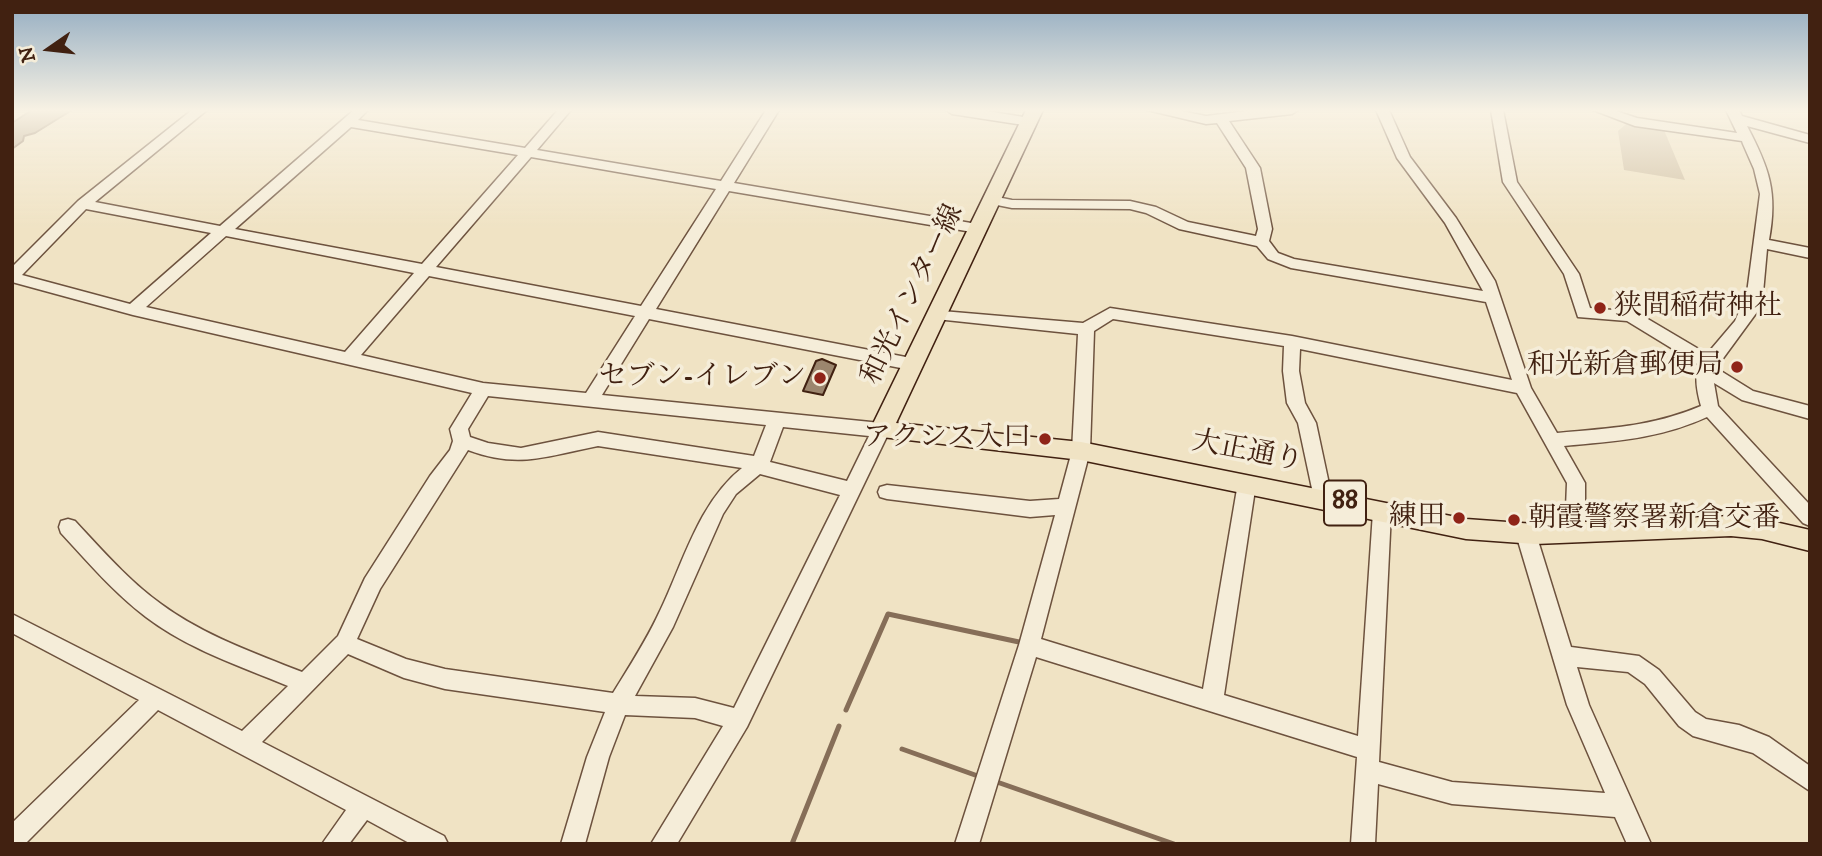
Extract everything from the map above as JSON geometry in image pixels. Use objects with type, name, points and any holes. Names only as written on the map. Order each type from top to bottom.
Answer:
[{"type":"main road","name":"和光インター線","points":[[881,430],[1016,150]]},
{"type":"main road","name":"大正通り","points":[[881,430],[1081,451],[1466,529],[1526,534],[1731,526],[1762,529],[1810,541]]},
{"type":"street","points":[[151,150],[83,204],[12,277],[133,310],[483,389],[881,430],[739,720],[663,844]]},
{"type":"street","points":[[133,310],[314,150]]},
{"type":"street","points":[[510,150],[978,228]]},
{"type":"street","points":[[348,359],[531,150]]},
{"type":"street","points":[[589,402],[747,150]]},
{"type":"street","points":[[1241,150],[1253,168],[1265,229],[1262,242]]},
{"type":"street","points":[[1400,150],[1481,266],[1523,388],[1555,440],[1576,482],[1575,533]]},
{"type":"street","points":[[1504,150],[1510,182],[1571,274],[1584,313],[1630,316],[1748,396],[1810,413]]},
{"type":"street","points":[[1750,150],[1767,196],[1759,243],[1754,300],[1749,312],[1707,366],[1704,394],[1710,409],[1810,518]]},
{"type":"street","points":[[992,200],[1025,204],[1130,205],[1151,210],[1184,226],[1262,242],[1273,256],[1291,263],[1493,298]]},
{"type":"street","points":[[83,204],[911,364]]},
{"type":"street","points":[[1759,243],[1810,253]]},
{"type":"street","points":[[936,314],[1086,329],[1110,313],[1292,342],[1523,388]]},
{"type":"street","points":[[967,844],[1029,645],[1081,451],[1086,329]]},
{"type":"street","points":[[1292,342],[1291,371],[1296,403],[1307,423],[1323,498]]},
{"type":"street","points":[[245,744],[345,643],[372,584],[436,481],[458,453],[462,441],[459,429],[483,389]]},
{"type":"street","points":[[1555,440],[1648,431],[1671,426],[1710,409]]},
{"type":"street","points":[[573,844],[598,757],[619,704],[666,621],[715,511],[729,489],[759,465],[777,421]]},
{"type":"street","points":[[462,441],[486,450],[521,455],[598,439],[759,465],[851,490]]},
{"type":"street","points":[[1212,702],[1247,483]]},
{"type":"street","points":[[887,492],[1030,509],[1066,506]]},
{"type":"street","points":[[1363,844],[1382,512]]},
{"type":"street","points":[[68,527],[106,568],[164,618],[235,654],[306,683]]},
{"type":"street","points":[[1526,534],[1578,705],[1639,844]]},
{"type":"street","points":[[12,623],[436,844]]},
{"type":"street","points":[[345,643],[404,668],[445,679],[619,704],[695,708],[739,720]]},
{"type":"street","points":[[1029,645],[1212,702],[1452,793],[1624,806]]},
{"type":"street","points":[[1562,656],[1632,663],[1652,677],[1687,719],[1702,729],[1739,736],[1761,745],[1810,780]]},
{"type":"street","points":[[12,840],[156,698]]},
{"type":"street","points":[[334,844],[364,806]]},
{"type":"shaded area","points":[[1621,150],[1672,150],[1685,180],[1624,170]]},
{"type":"building","name":"セブン-イレブン","points":[[822,359],[836,365],[823,395],[803,391],[816,361]]},
{"type":"waterway","points":[[846,710],[888,614],[1019,642]]},
{"type":"waterway","points":[[792,844],[839,726]]},
{"type":"waterway","points":[[902,749],[975,775]]},
{"type":"waterway","points":[[997,782],[1174,844]]},
{"type":"place","name":"狭間稲荷神社","points":[[1600,308]]},
{"type":"place","name":"和光新倉郵便局","points":[[1737,367]]},
{"type":"place","name":"セブン-イレブン","points":[[820,378]]},
{"type":"place","name":"アクシス入口","points":[[1045,439]]},
{"type":"place","name":"練田","points":[[1459,518]]},
{"type":"place","name":"朝霞警察署新倉交番","points":[[1514,520]]}]
